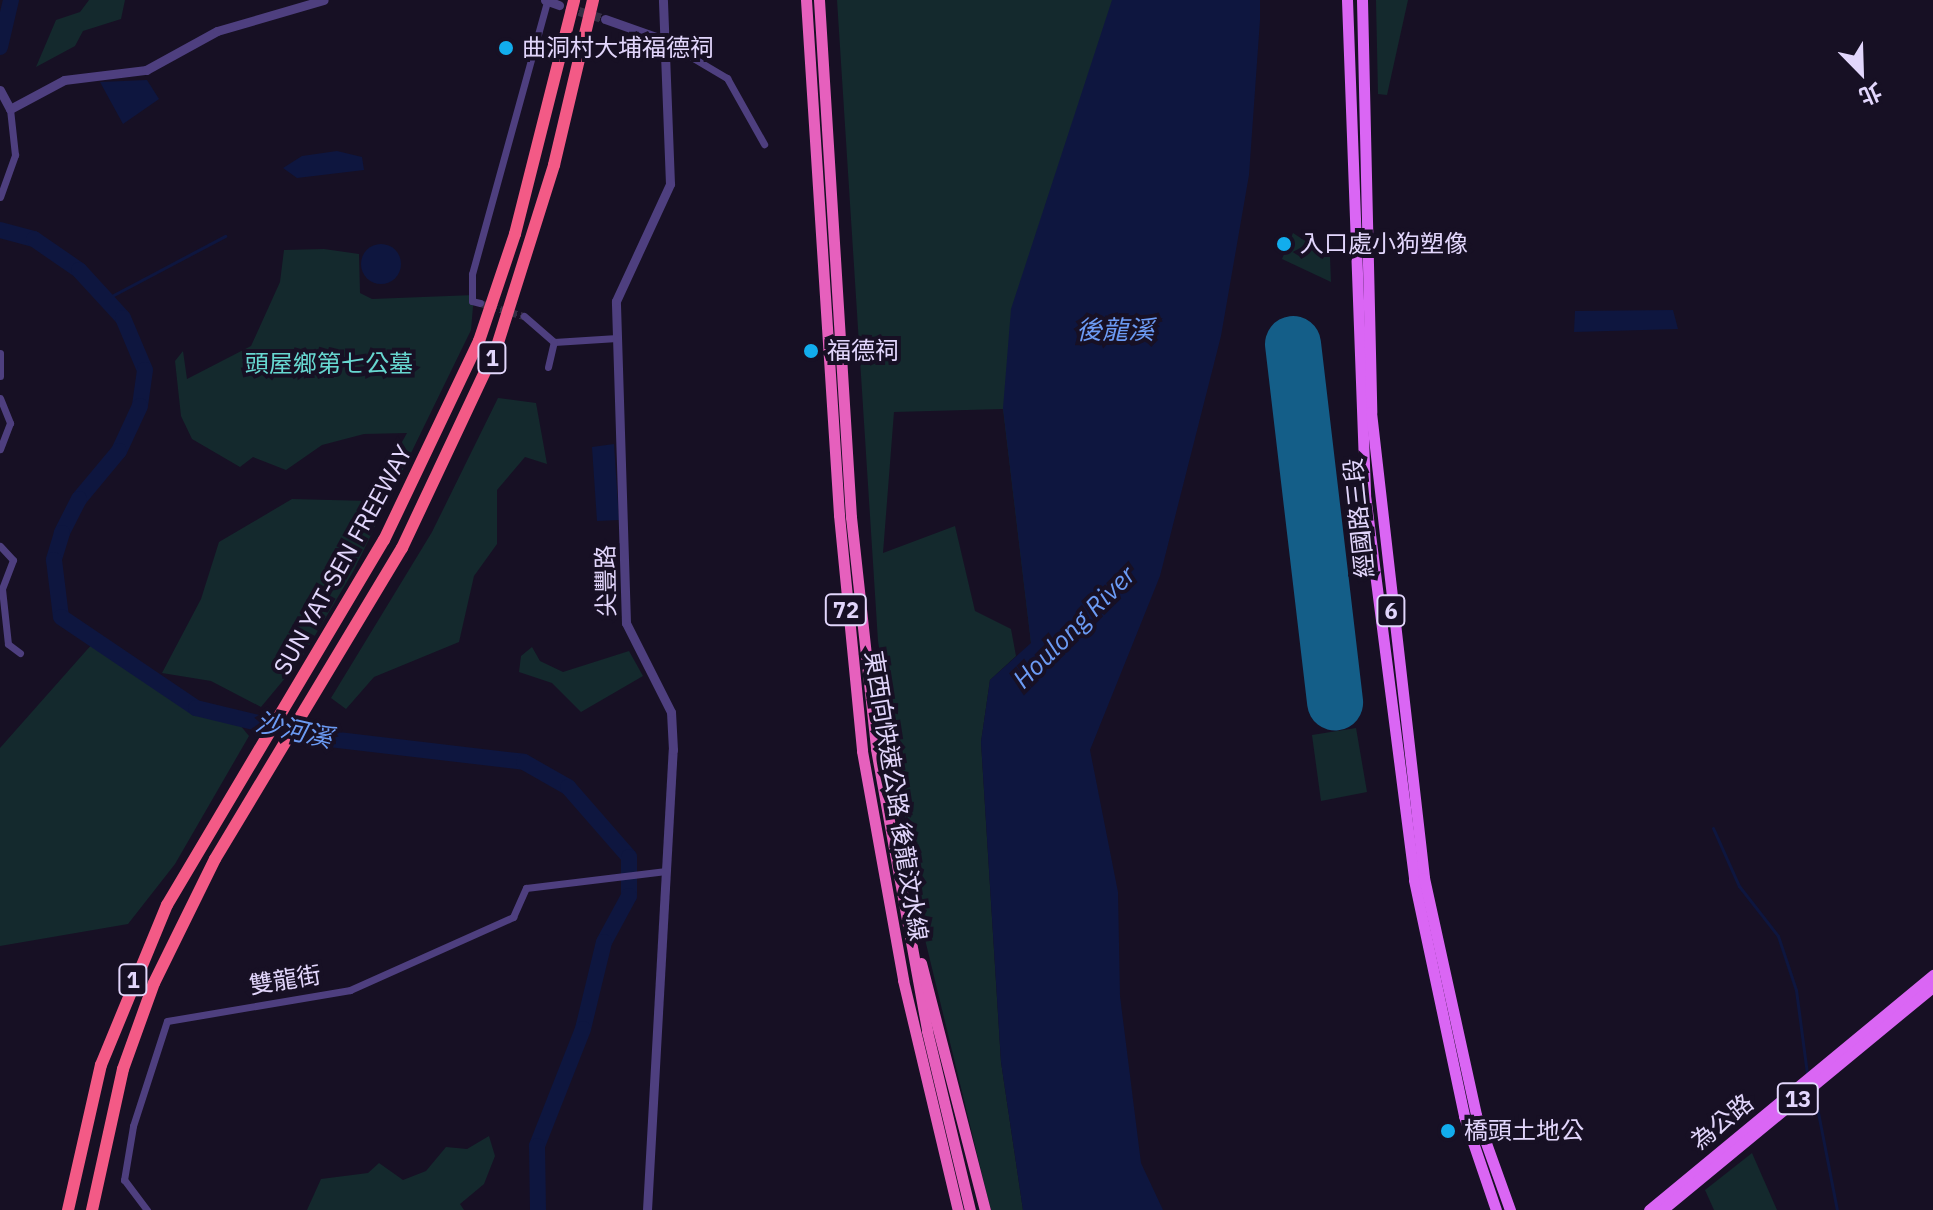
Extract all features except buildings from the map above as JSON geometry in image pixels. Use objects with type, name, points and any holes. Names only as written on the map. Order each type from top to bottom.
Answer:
[{"type":"highway","name":"SUN YAT-SEN FREEWAY","points":[[68,1210],[101,1065],[135,976],[246,769],[304,677],[419,473],[479,341],[515,234],[574,0]]},
{"type":"highway","name":"SUN YAT-SEN FREEWAY","points":[[92,1210],[123,1069],[154,983],[263,778],[423,508],[497,346],[554,165],[593,0]]},
{"type":"highway","name":"東西向快速公路 後龍汶水線","points":[[806,0],[845,600],[862,751],[903,980],[958,1210]]},
{"type":"highway","name":"東西向快速公路 後龍汶水線","points":[[819,0],[852,530],[900,897],[970,1210]]},
{"type":"highway","points":[[900,897],[985,1210]]},
{"type":"highway","points":[[903,980],[950,1210]]},
{"type":"main road","name":"經國路三段","points":[[1347,0],[1365,495],[1414,880],[1464,1116],[1496,1210]]},
{"type":"main road","name":"經國路三段","points":[[1362,0],[1371,412],[1424,878],[1476,1115],[1510,1210]]},
{"type":"main road","name":"為公路","points":[[1649,1210],[1933,975]]},
{"type":"main road","name":"為公路","points":[[1662,1210],[1933,987]]},
{"type":"street","points":[[10,109],[64,80],[146,70],[217,31],[324,0]]},
{"type":"street","points":[[480,303],[472,301],[472,274],[546,0],[559,5]]},
{"type":"street","name":"尖豐路","points":[[647,1210],[666,871],[671,712],[626,623],[617,338],[622,281],[670,184],[659,38],[663,0]]},
{"type":"street","points":[[605,19],[659,38],[727,78],[764,144]]},
{"type":"street","points":[[0,90],[10,109],[15,155],[0,197]]},
{"type":"street","points":[[524,316],[554,342],[617,338]]},
{"type":"street","points":[[548,367],[554,342]]},
{"type":"street","points":[[0,353],[0,376]]},
{"type":"street","points":[[0,398],[10,423],[0,449]]},
{"type":"street","points":[[0,546],[13,560],[2,589],[8,644],[20,653]]},
{"type":"street","name":"雙龍街","points":[[147,1210],[124,1180],[133,1126],[167,1021],[350,990],[513,917],[526,888],[580,887],[666,871]]},
{"type":"street","points":[[124,1123],[133,1126]]},
{"type":"green space","points":[[89,0],[125,0],[121,19],[83,31],[75,46],[36,67],[56,20],[80,12]]},
{"type":"green space","points":[[837,0],[1193,0],[1031,643],[1003,409],[894,412],[883,553],[955,526],[975,611],[1011,629],[1016,656],[990,680],[981,742],[1001,1062],[1023,1210],[991,1210],[986,1191],[922,927],[878,641]]},
{"type":"green space","points":[[1376,0],[1408,0],[1387,95],[1378,94]]},
{"type":"green space","points":[[1293,233],[1330,257],[1331,282],[1282,259]]},
{"type":"green space","name":"頭屋鄉第七公墓","points":[[324,249],[359,254],[360,293],[372,299],[474,295],[471,330],[354,570],[301,659],[261,707],[211,681],[162,673],[201,599],[219,542],[292,499],[369,501],[407,433],[364,434],[322,445],[286,470],[253,457],[240,467],[192,439],[181,416],[175,361],[183,351],[187,379],[251,346],[280,282],[284,250]]},
{"type":"green space","points":[[498,398],[536,403],[547,464],[525,457],[497,490],[497,544],[474,576],[459,642],[374,677],[346,709],[331,698],[432,532]]},
{"type":"green space","points":[[93,643],[184,707],[240,725],[249,736],[175,864],[128,924],[0,946],[0,748]]},
{"type":"green space","points":[[532,647],[540,661],[563,672],[629,651],[643,676],[581,712],[552,683],[519,672],[521,656]]},
{"type":"green space","points":[[1356,728],[1367,792],[1321,801],[1312,735]]},
{"type":"green space","points":[[489,1136],[495,1156],[484,1184],[460,1204],[464,1210],[307,1210],[321,1179],[368,1173],[379,1163],[403,1180],[426,1171],[446,1147],[467,1149]]},
{"type":"green space","points":[[1752,1153],[1777,1210],[1714,1210],[1705,1190]]},
{"type":"water","name":"後龍溪","points":[[1112,0],[1260,0],[1249,175],[1221,336],[1160,576],[1090,750],[1118,892],[1120,996],[1141,1163],[1163,1210],[1023,1210],[1001,1062],[981,742],[990,680],[1031,643],[1003,408],[1011,309]]},
{"type":"water","points":[[147,80],[159,99],[123,124],[100,82]]},
{"type":"water","points":[[337,151],[362,157],[364,170],[297,178],[283,168],[302,156]]},
{"type":"water","points":[[381,244],[395,250],[401,264],[395,278],[381,284],[367,278],[361,264],[367,250]]},
{"type":"water","points":[[1673,310],[1678,329],[1574,332],[1575,311]]},
{"type":"water","points":[[614,444],[619,520],[597,521],[592,447]]},
{"type":"waterway","name":"沙河溪","points":[[0,47],[11,0]]},
{"type":"waterway","name":"沙河溪","points":[[0,230],[34,239],[79,270],[123,318],[145,370],[140,406],[119,451],[79,499],[62,533],[54,560],[61,617],[196,708],[321,738],[524,762],[568,787],[629,857],[629,896],[604,942],[583,1029],[537,1146],[538,1210]]},
{"type":"waterway","points":[[106,299],[225,236]]},
{"type":"waterway","points":[[1713,828],[1739,886],[1778,936],[1796,990],[1807,1073]]},
{"type":"waterway","points":[[1815,1097],[1837,1210]]},
{"type":"runway","points":[[1293,344],[1335,703]]},
{"type":"tunnel","points":[[566,7],[605,19]]},
{"type":"tunnel","points":[[480,303],[524,316]]},
{"type":"place","name":"曲洞村大埔福德祠","points":[[506,48]]},
{"type":"place","name":"入口處小狗塑像","points":[[1284,244]]},
{"type":"place","name":"福德祠","points":[[811,351]]},
{"type":"place","name":"橋頭土地公","points":[[1448,1131]]},
{"type":"water label","name":"Houlong River","points":[[1074,627]]}]
